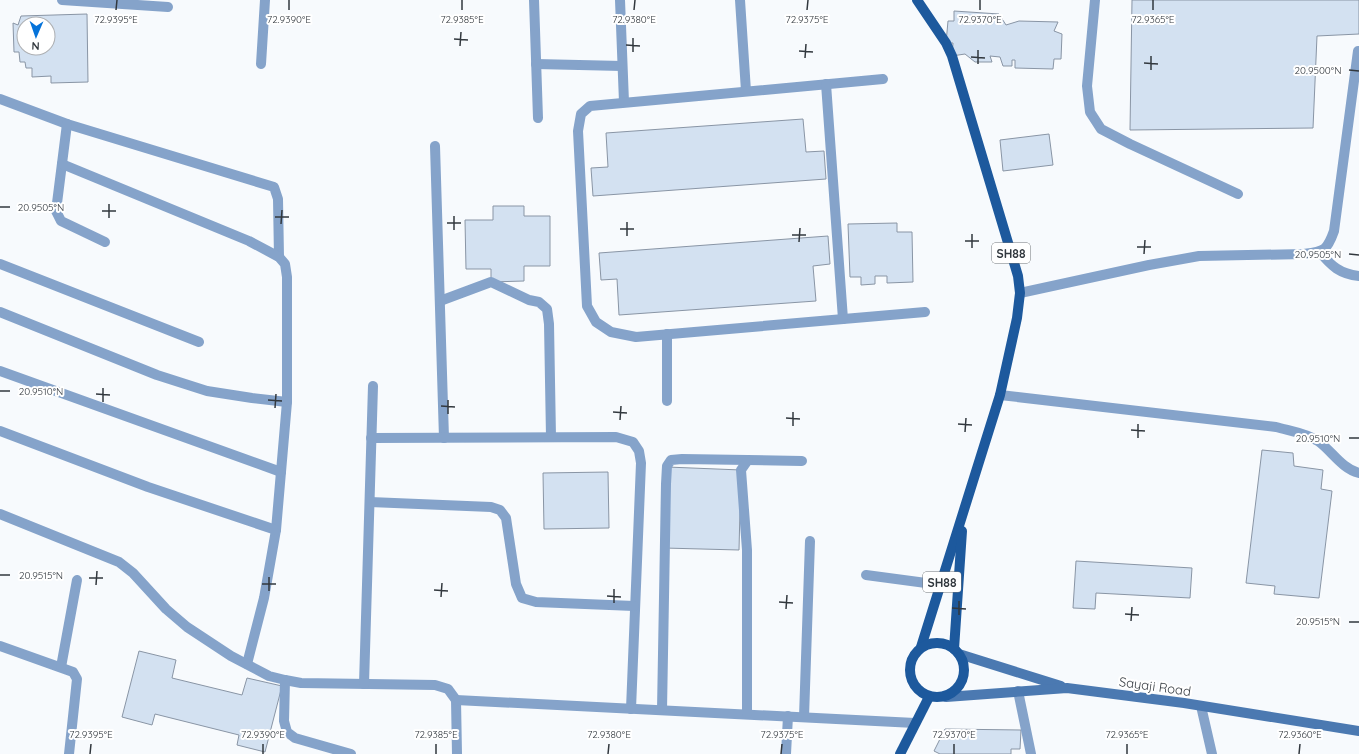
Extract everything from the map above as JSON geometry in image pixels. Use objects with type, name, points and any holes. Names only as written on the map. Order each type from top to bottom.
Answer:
[{"type":"main road","name":"SH88","points":[[917,0],[946,43],[952,56],[1014,262],[1018,276],[1020,293],[1017,318],[1000,395],[921,648]]},
{"type":"main road","name":"SH88","points":[[957,651],[963,515]]},
{"type":"main road","points":[[957,651],[965,670],[960,686],[946,697],[929,697],[916,688],[909,675],[911,659],[921,648],[932,643],[944,644],[957,651],[1067,688]]},
{"type":"main road","name":"Sayaji Road","points":[[946,697],[1067,688],[1201,706],[1359,731]]},
{"type":"main road","points":[[900,754],[929,697]]},
{"type":"street","points":[[62,0],[168,7]]},
{"type":"street","points":[[261,64],[266,0]]},
{"type":"street","points":[[534,0],[538,118]]},
{"type":"street","points":[[620,0],[624,102]]},
{"type":"street","points":[[740,0],[746,91]]},
{"type":"street","points":[[1095,0],[1088,86],[1090,112],[1101,129],[1238,194]]},
{"type":"street","points":[[1020,293],[1149,265],[1199,256],[1304,254],[1320,252],[1329,245],[1334,231],[1358,51]]},
{"type":"street","points":[[536,64],[622,66]]},
{"type":"street","points":[[883,79],[590,106],[581,114],[578,131],[587,306],[596,322],[611,332],[636,337],[925,312]]},
{"type":"street","points":[[826,84],[843,319]]},
{"type":"street","points":[[0,99],[67,124],[274,187],[278,199],[279,257]]},
{"type":"street","points":[[67,124],[56,211],[61,221],[105,242]]},
{"type":"street","points":[[435,146],[444,438]]},
{"type":"street","points":[[62,164],[249,241],[279,257],[285,264],[287,277],[287,402],[276,530],[264,598],[247,664]]},
{"type":"street","points":[[1320,252],[1327,261],[1341,272],[1359,276]]},
{"type":"street","points":[[0,264],[199,342]]},
{"type":"street","points":[[440,301],[491,282],[529,300],[539,302],[547,309],[549,324],[551,437]]},
{"type":"street","points":[[0,312],[157,376],[207,391],[287,402]]},
{"type":"street","points":[[667,334],[667,401]]},
{"type":"street","points":[[0,371],[281,472]]},
{"type":"street","points":[[364,684],[373,386]]},
{"type":"street","points":[[1000,395],[1276,427],[1317,440],[1341,464],[1359,474]]},
{"type":"street","points":[[0,431],[148,487],[276,530]]},
{"type":"street","points":[[371,438],[616,437],[633,442],[639,451],[641,463],[631,709]]},
{"type":"street","points":[[662,710],[667,466],[670,460],[802,461]]},
{"type":"street","points":[[747,714],[747,550],[741,470],[748,460]]},
{"type":"street","points":[[370,502],[491,507],[500,510],[506,518],[516,584],[522,598],[536,602],[634,606]]},
{"type":"street","points":[[0,514],[119,562],[133,573],[166,609],[187,627],[231,656],[270,676],[301,683],[435,685],[448,689],[456,700],[457,754]]},
{"type":"street","points":[[804,717],[810,541]]},
{"type":"street","points":[[866,575],[941,584]]},
{"type":"street","points":[[62,667],[77,580]]},
{"type":"street","points":[[0,646],[73,672],[77,679],[69,754]]},
{"type":"street","points":[[285,680],[284,721],[287,732],[295,738],[351,754]]},
{"type":"street","points":[[1018,691],[1031,754]]},
{"type":"street","points":[[456,700],[915,723]]},
{"type":"street","points":[[1201,706],[1212,754]]},
{"type":"street","points":[[786,754],[788,716]]},
{"type":"building","points":[[1132,0],[1359,0],[1359,34],[1317,36],[1313,128],[1130,130]]},
{"type":"building","points":[[954,11],[999,14],[1006,25],[1019,21],[1058,22],[1054,31],[1062,34],[1061,59],[1054,59],[1053,69],[1015,68],[1015,60],[1012,60],[1012,66],[1003,66],[1000,57],[990,56],[992,62],[975,62],[965,54],[952,56],[953,43],[946,43],[948,21],[954,21]]},
{"type":"building","points":[[87,14],[88,82],[51,83],[51,76],[32,77],[32,68],[26,68],[25,62],[20,62],[19,56],[56,56],[56,16],[21,16]]},
{"type":"building","points":[[13,23],[16,24],[16,52],[14,52]]},
{"type":"building","points":[[803,119],[806,152],[824,151],[826,179],[593,196],[591,168],[608,167],[606,133]]},
{"type":"building","points":[[1049,134],[1053,165],[1003,171],[1000,140]]},
{"type":"building","points":[[493,206],[524,206],[524,216],[550,216],[550,266],[524,266],[524,281],[491,282],[491,269],[466,269],[465,220],[493,220]]},
{"type":"building","points":[[897,223],[897,232],[912,232],[913,282],[887,283],[887,276],[875,276],[875,284],[861,285],[861,277],[850,277],[848,224]]},
{"type":"building","points":[[828,236],[830,264],[813,266],[816,301],[619,315],[617,279],[601,280],[599,253]]},
{"type":"building","points":[[1262,450],[1293,453],[1294,466],[1323,470],[1321,489],[1332,491],[1319,598],[1274,594],[1275,586],[1246,583]]},
{"type":"building","points":[[667,467],[741,470],[739,550],[664,548]]},
{"type":"building","points":[[608,472],[609,528],[544,529],[543,473]]},
{"type":"building","points":[[1076,561],[1192,568],[1190,598],[1096,593],[1095,609],[1073,608]]},
{"type":"building","points":[[139,651],[176,660],[172,678],[242,695],[247,678],[282,686],[265,752],[237,745],[239,735],[155,714],[152,725],[122,717]]},
{"type":"building","points":[[945,729],[1021,730],[1020,749],[1011,749],[1011,754],[940,754],[934,751]]}]
